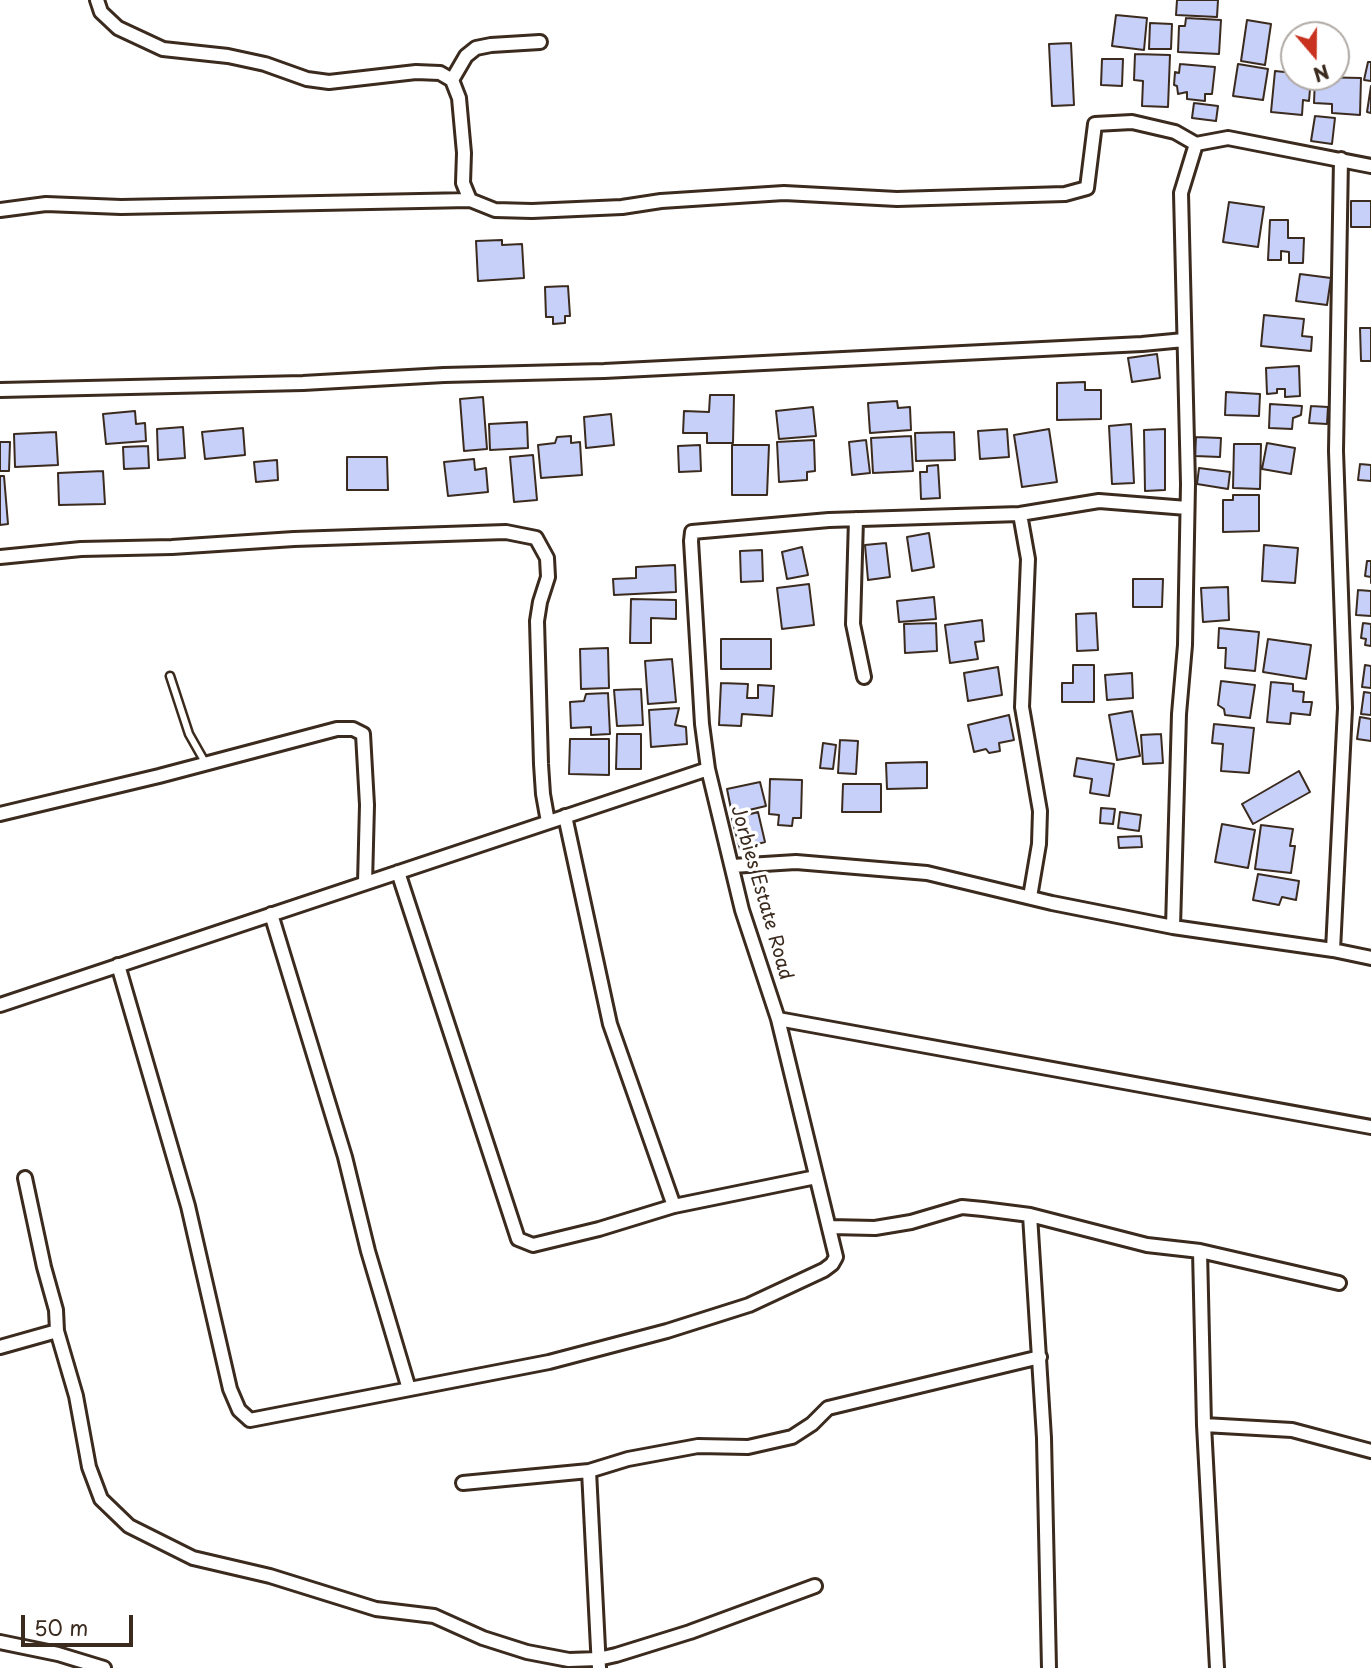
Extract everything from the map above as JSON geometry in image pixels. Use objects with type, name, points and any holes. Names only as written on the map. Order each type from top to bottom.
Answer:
[{"type":"street","points":[[97,0],[101,12],[118,28],[163,49],[229,56],[265,64],[307,79],[329,82],[416,72],[440,73],[452,80],[459,98],[464,153],[463,183],[470,200]]},
{"type":"street","points":[[452,80],[466,56],[476,48],[540,42]]},
{"type":"street","points":[[0,210],[46,204],[121,207],[470,200],[495,210],[532,211],[622,207],[661,201],[784,193],[897,199],[1065,194],[1087,188],[1095,124],[1132,122],[1175,132],[1196,144],[1228,138],[1371,166]]},
{"type":"street","points":[[1173,927],[1179,714],[1185,645],[1188,484],[1181,193],[1196,144]]},
{"type":"street","points":[[1333,950],[1345,708],[1336,451],[1341,159]]},
{"type":"street","points":[[0,390],[604,372],[1184,340]]},
{"type":"street","points":[[864,677],[853,624],[856,519],[1020,514],[1099,501],[1187,508]]},
{"type":"street","points":[[1020,514],[1028,559],[1022,707],[1040,811],[1039,844],[1030,897]]},
{"type":"street","name":"Jorbies Estate Road","points":[[409,1389],[549,1362],[667,1331],[749,1305],[824,1270],[836,1257],[778,1019],[742,910],[708,769],[702,723],[691,541],[692,532],[856,519]]},
{"type":"street","points":[[0,557],[81,549],[172,547],[294,539],[506,532],[536,538],[547,558],[548,577],[537,621],[541,764],[548,822]]},
{"type":"street","points":[[0,814],[337,729],[353,729],[363,734],[367,805],[365,883]]},
{"type":"street","points":[[0,1005],[708,769]]},
{"type":"street","points":[[565,816],[610,1024],[674,1206]]},
{"type":"street","points":[[732,866],[796,862],[927,873],[1173,927],[1371,958]]},
{"type":"street","points":[[398,872],[517,1239],[533,1245],[674,1206],[816,1177]]},
{"type":"street","points":[[118,965],[188,1206],[230,1389],[239,1410],[250,1420],[409,1389],[368,1251],[345,1157],[271,914]]},
{"type":"street","points":[[778,1019],[1371,1127]]},
{"type":"street","points":[[25,1178],[56,1310],[57,1331],[76,1396],[89,1467],[101,1499],[129,1525],[193,1558],[270,1576],[376,1609],[434,1616],[483,1638],[527,1651],[598,1664],[816,1587]]},
{"type":"street","points":[[830,1227],[874,1228],[911,1222],[962,1207],[1030,1215],[1147,1245],[1200,1251],[1339,1283]]},
{"type":"street","points":[[1030,1215],[1040,1357],[1049,1668]]},
{"type":"street","points":[[1200,1251],[1204,1424],[1217,1668]]},
{"type":"street","points":[[0,1347],[57,1331]]},
{"type":"street","points":[[463,1483],[589,1471],[698,1446],[748,1447],[792,1437],[828,1408],[1040,1357]]},
{"type":"street","points":[[1204,1424],[1292,1430],[1371,1451]]},
{"type":"street","points":[[589,1471],[598,1664]]},
{"type":"street","points":[[0,1642],[58,1654],[104,1668]]},
{"type":"lane","points":[[170,676],[189,734],[206,764]]},
{"type":"building","points":[[1177,0],[1218,0],[1217,17],[1176,15]]},
{"type":"building","points":[[1116,15],[1147,18],[1144,50],[1112,46]]},
{"type":"building","points":[[1186,18],[1221,20],[1219,54],[1178,52],[1179,26],[1185,26]]},
{"type":"building","points":[[1247,20],[1271,24],[1265,65],[1241,61]]},
{"type":"building","points":[[1150,23],[1172,24],[1171,49],[1149,49]]},
{"type":"building","points":[[1071,43],[1074,105],[1052,106],[1049,44]]},
{"type":"building","points":[[1135,54],[1170,55],[1168,107],[1142,106],[1143,81],[1134,80]]},
{"type":"building","points":[[1102,59],[1123,59],[1122,86],[1101,85]]},
{"type":"building","points":[[1368,62],[1371,62],[1371,81],[1364,80]]},
{"type":"building","points":[[1180,64],[1215,67],[1212,94],[1205,94],[1205,101],[1187,99],[1187,92],[1178,94],[1177,86],[1174,85],[1175,72],[1179,73]]},
{"type":"building","points":[[1238,64],[1268,69],[1263,100],[1233,96]]},
{"type":"building","points":[[1275,71],[1280,72],[1280,91],[1310,91],[1309,101],[1303,100],[1302,115],[1271,112]]},
{"type":"building","points":[[1350,78],[1361,78],[1360,115],[1332,113],[1332,104],[1314,103],[1314,91],[1350,91]]},
{"type":"building","points":[[1371,86],[1371,113],[1367,112]]},
{"type":"building","points":[[1194,103],[1218,106],[1216,121],[1192,118]]},
{"type":"building","points":[[1315,116],[1335,118],[1332,144],[1311,141]]},
{"type":"building","points":[[1351,201],[1371,201],[1371,227],[1351,227]]},
{"type":"building","points":[[1229,202],[1264,207],[1258,247],[1223,242]]},
{"type":"building","points":[[1270,220],[1288,220],[1288,238],[1304,238],[1303,263],[1289,263],[1289,252],[1281,251],[1281,260],[1268,260]]},
{"type":"building","points":[[502,240],[502,245],[522,244],[524,278],[478,281],[476,241]]},
{"type":"building","points":[[1300,274],[1331,278],[1327,305],[1296,301]]},
{"type":"building","points":[[568,286],[570,316],[565,316],[565,323],[553,324],[553,317],[546,317],[545,287]]},
{"type":"building","points":[[1264,315],[1304,319],[1302,336],[1312,337],[1311,351],[1261,346]]},
{"type":"building","points":[[1360,328],[1371,328],[1371,361],[1361,361]]},
{"type":"building","points":[[1157,354],[1160,378],[1132,382],[1128,358]]},
{"type":"building","points":[[1299,366],[1300,396],[1285,397],[1285,389],[1277,389],[1277,393],[1267,394],[1266,368]]},
{"type":"building","points":[[1085,382],[1085,390],[1101,390],[1101,419],[1057,420],[1057,383]]},
{"type":"building","points":[[1226,392],[1260,394],[1259,416],[1225,415]]},
{"type":"building","points":[[710,395],[734,395],[733,443],[707,443],[707,433],[683,433],[684,411],[709,412]]},
{"type":"building","points":[[483,397],[487,449],[464,451],[460,399]]},
{"type":"building","points":[[897,401],[898,408],[910,407],[911,430],[870,433],[868,403]]},
{"type":"building","points":[[1270,404],[1302,406],[1301,415],[1293,418],[1292,429],[1269,428]]},
{"type":"building","points":[[1311,406],[1328,407],[1327,424],[1309,423]]},
{"type":"building","points":[[813,407],[816,436],[779,439],[776,411]]},
{"type":"building","points":[[135,411],[136,424],[145,423],[146,441],[106,444],[103,414]]},
{"type":"building","points":[[611,414],[614,445],[586,448],[584,417]]},
{"type":"building","points":[[527,422],[528,448],[490,450],[489,424]]},
{"type":"building","points":[[1131,424],[1134,483],[1112,484],[1109,426]]},
{"type":"building","points":[[183,427],[185,458],[158,460],[157,429]]},
{"type":"building","points":[[243,428],[245,455],[205,459],[202,432]]},
{"type":"building","points":[[1007,429],[1009,457],[980,459],[978,431]]},
{"type":"building","points":[[1049,429],[1057,482],[1022,487],[1014,435]]},
{"type":"building","points":[[1165,429],[1165,490],[1145,491],[1144,430]]},
{"type":"building","points":[[56,432],[58,465],[15,467],[14,434]]},
{"type":"building","points":[[954,432],[955,460],[916,461],[915,433]]},
{"type":"building","points":[[571,436],[571,443],[580,442],[582,475],[541,478],[538,445],[555,443],[557,437]]},
{"type":"building","points":[[911,436],[913,471],[873,473],[871,438]]},
{"type":"building","points":[[1196,437],[1221,438],[1220,457],[1195,456]]},
{"type":"building","points":[[814,440],[815,471],[807,472],[807,480],[779,482],[777,442]]},
{"type":"building","points":[[866,440],[870,473],[852,475],[849,442]]},
{"type":"building","points":[[0,442],[10,442],[9,471],[0,471]]},
{"type":"building","points":[[1267,443],[1295,448],[1291,474],[1262,469]]},
{"type":"building","points":[[1234,444],[1261,444],[1260,489],[1233,488]]},
{"type":"building","points":[[700,445],[701,471],[679,472],[678,446]]},
{"type":"building","points":[[732,445],[769,445],[767,495],[732,495]]},
{"type":"building","points":[[148,446],[149,468],[124,469],[123,447]]},
{"type":"building","points":[[533,455],[537,500],[514,502],[510,457]]},
{"type":"building","points":[[347,457],[387,457],[388,490],[347,490]]},
{"type":"building","points":[[474,459],[475,470],[486,468],[488,492],[448,496],[444,462]]},
{"type":"building","points":[[277,460],[278,480],[256,482],[254,462]]},
{"type":"building","points":[[1360,464],[1371,465],[1371,481],[1358,480]]},
{"type":"building","points":[[938,465],[940,498],[921,499],[920,472],[927,472],[927,466]]},
{"type":"building","points":[[1199,468],[1230,472],[1228,489],[1197,484]]},
{"type":"building","points":[[103,471],[105,504],[59,505],[58,473]]},
{"type":"building","points":[[0,476],[4,476],[8,524],[0,525]]},
{"type":"building","points":[[1233,495],[1259,495],[1259,531],[1223,532],[1223,500],[1233,500]]},
{"type":"building","points":[[929,533],[934,567],[912,571],[907,537]]},
{"type":"building","points":[[886,543],[890,577],[868,580],[865,545]]},
{"type":"building","points":[[1264,545],[1298,548],[1295,583],[1262,581]]},
{"type":"building","points":[[802,547],[808,575],[787,579],[782,552]]},
{"type":"building","points":[[762,550],[763,581],[741,582],[740,551]]},
{"type":"building","points":[[1367,561],[1371,561],[1371,577],[1365,576]]},
{"type":"building","points":[[675,565],[676,592],[614,595],[613,579],[636,578],[636,567]]},
{"type":"building","points":[[1133,579],[1163,579],[1162,607],[1133,607]]},
{"type":"building","points":[[809,584],[814,625],[782,629],[777,588]]},
{"type":"building","points":[[1228,587],[1229,620],[1203,622],[1201,588]]},
{"type":"building","points":[[1358,590],[1371,591],[1371,616],[1356,615]]},
{"type":"building","points":[[934,597],[936,619],[899,622],[897,601]]},
{"type":"building","points":[[631,599],[676,600],[676,619],[651,618],[651,643],[630,643]]},
{"type":"building","points":[[1096,613],[1098,650],[1077,651],[1076,614]]},
{"type":"building","points":[[982,620],[984,641],[975,642],[978,659],[950,663],[945,625]]},
{"type":"building","points":[[936,623],[937,651],[905,653],[904,624]]},
{"type":"building","points":[[1363,623],[1371,624],[1371,646],[1365,645],[1366,639],[1361,638]]},
{"type":"building","points":[[1219,628],[1259,632],[1255,671],[1225,668],[1226,648],[1218,648]]},
{"type":"building","points":[[721,639],[771,639],[771,669],[721,669]]},
{"type":"building","points":[[1268,639],[1311,645],[1306,679],[1263,672]]},
{"type":"building","points":[[608,648],[609,688],[581,689],[580,649]]},
{"type":"building","points":[[672,659],[676,702],[648,704],[645,661]]},
{"type":"building","points":[[1073,665],[1094,665],[1094,702],[1062,702],[1062,683],[1073,683]]},
{"type":"building","points":[[1365,665],[1371,666],[1371,688],[1362,687]]},
{"type":"building","points":[[998,667],[1002,695],[968,701],[964,673]]},
{"type":"building","points":[[1132,673],[1133,698],[1107,700],[1105,675]]},
{"type":"building","points":[[1221,681],[1255,685],[1250,718],[1225,715],[1224,709],[1218,705]]},
{"type":"building","points":[[1271,682],[1293,684],[1293,691],[1304,692],[1303,702],[1312,702],[1310,715],[1291,713],[1290,724],[1267,722]]},
{"type":"building","points":[[721,683],[748,684],[747,698],[758,698],[758,685],[774,686],[772,716],[742,714],[741,726],[719,725]]},
{"type":"building","points":[[641,689],[643,725],[617,726],[614,690]]},
{"type":"building","points":[[1364,692],[1371,693],[1371,715],[1361,714]]},
{"type":"building","points":[[608,693],[610,734],[591,735],[591,727],[571,728],[570,702],[584,701],[586,694]]},
{"type":"building","points":[[679,708],[675,725],[686,727],[687,744],[651,747],[649,710]]},
{"type":"building","points":[[1132,711],[1140,756],[1117,760],[1109,715]]},
{"type":"building","points":[[1009,715],[1014,740],[999,743],[1000,751],[989,753],[986,749],[974,752],[968,725]]},
{"type":"building","points":[[1360,717],[1371,719],[1371,741],[1357,739]]},
{"type":"building","points":[[1214,724],[1254,728],[1249,773],[1221,771],[1223,744],[1212,743]]},
{"type":"building","points":[[617,734],[641,734],[641,769],[616,769]]},
{"type":"building","points":[[1161,734],[1163,763],[1143,764],[1141,735]]},
{"type":"building","points":[[570,739],[609,739],[609,775],[569,774]]},
{"type":"building","points":[[840,740],[858,741],[856,774],[838,773]]},
{"type":"building","points":[[823,743],[836,745],[833,769],[820,768]]},
{"type":"building","points":[[1077,758],[1114,764],[1109,796],[1090,793],[1092,779],[1074,776]]},
{"type":"building","points":[[927,762],[927,788],[887,789],[886,763]]},
{"type":"building","points":[[1299,771],[1310,792],[1253,824],[1242,804]]},
{"type":"building","points":[[770,779],[802,780],[801,818],[793,818],[792,826],[778,825],[779,815],[769,814]]},
{"type":"building","points":[[760,782],[766,806],[732,814],[727,789]]},
{"type":"building","points":[[843,784],[881,784],[881,812],[842,812]]},
{"type":"building","points":[[1101,808],[1115,809],[1113,824],[1100,823]]},
{"type":"building","points":[[758,812],[765,842],[740,849],[732,819]]},
{"type":"building","points":[[1120,812],[1141,815],[1139,831],[1118,828]]},
{"type":"building","points":[[1222,824],[1255,830],[1248,868],[1215,862]]},
{"type":"building","points":[[1261,825],[1293,829],[1290,846],[1295,846],[1291,873],[1255,869]]},
{"type":"building","points":[[1141,836],[1142,847],[1119,848],[1118,837]]},
{"type":"building","points":[[1258,874],[1299,881],[1296,900],[1282,897],[1279,905],[1253,900]]}]
